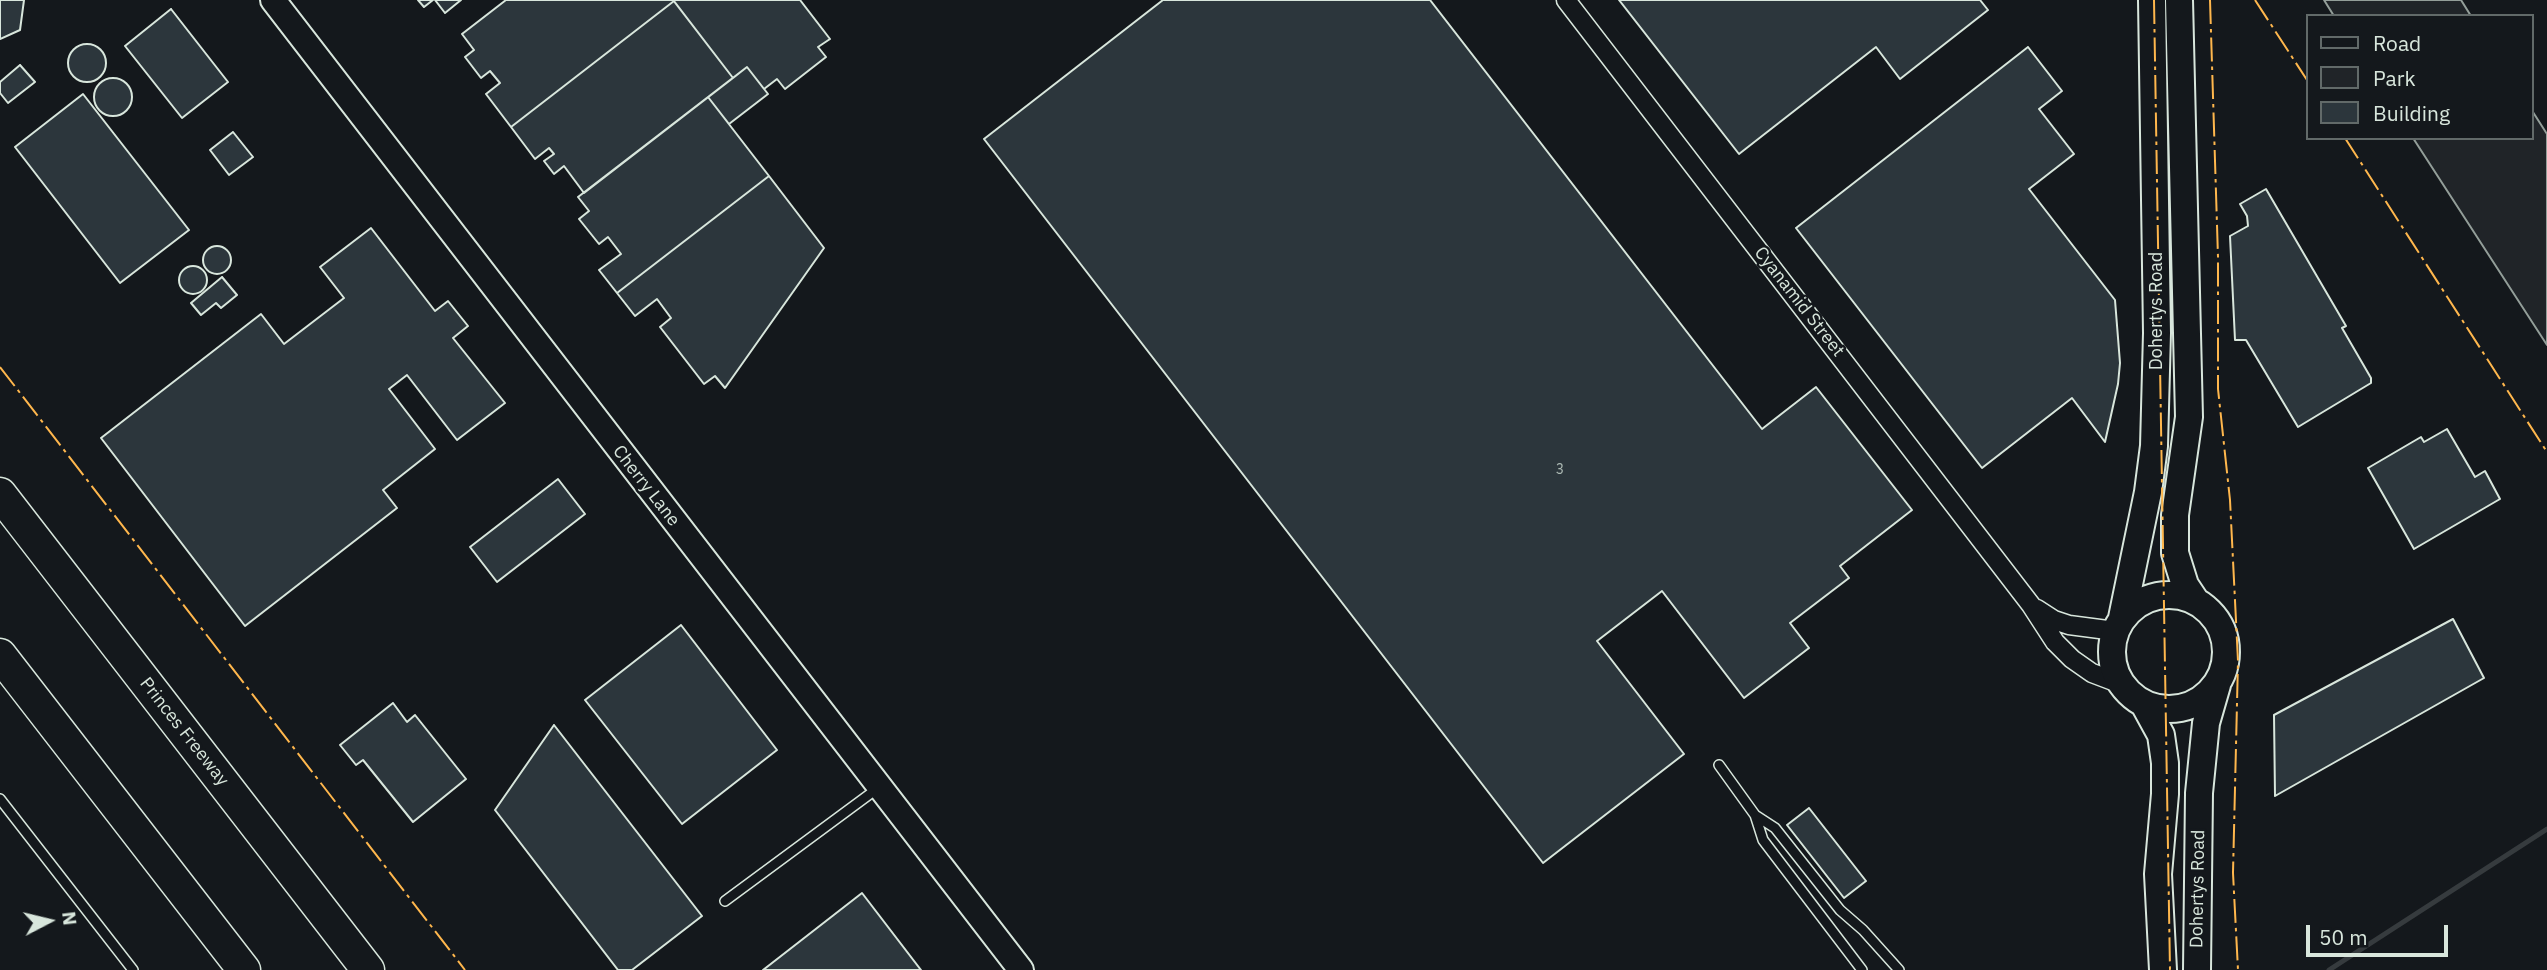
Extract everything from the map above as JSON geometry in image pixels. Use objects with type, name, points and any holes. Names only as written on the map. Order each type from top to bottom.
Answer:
[{"type":"highway","name":"Princes Freeway","points":[[0,494],[368,970]]},
{"type":"highway","points":[[0,655],[244,970]]},
{"type":"main road","name":"Dohertys Road","points":[[2119,624],[2148,492],[2154,434],[2157,333],[2152,0]]},
{"type":"main road","name":"Dohertys Road","points":[[2179,0],[2189,417],[2175,515],[2175,553],[2185,585],[2195,600]]},
{"type":"main road","points":[[2180,595],[2195,600],[2213,615],[2225,636],[2226,661],[2218,683],[2207,696],[2192,705],[2168,709],[2144,704],[2131,696],[2121,684],[2114,667],[2112,649],[2119,624],[2133,606],[2155,596],[2180,595]]},
{"type":"main road","name":"Dohertys Road","points":[[2197,970],[2199,793],[2206,723],[2218,683]]},
{"type":"main road","name":"Dohertys Road","points":[[2144,704],[2161,735],[2165,763],[2158,874],[2163,970]]},
{"type":"street","name":"Cherry Lane","points":[[273,0],[1021,970]]},
{"type":"street","name":"Cyanamid Street","points":[[1566,0],[2031,605],[2055,642],[2072,659],[2092,673],[2121,684]]},
{"type":"street","name":"Cyanamid Street","points":[[2031,605],[2054,620],[2069,625],[2119,624]]},
{"type":"lane","points":[[1719,765],[1755,816],[1763,840],[1862,970]]},
{"type":"lane","points":[[725,901],[879,787]]},
{"type":"lane","points":[[0,799],[133,970]]},
{"type":"lane","points":[[1755,816],[1775,828],[1840,910],[1863,930],[1899,970]]},
{"type":"green space","points":[[2324,0],[2461,0],[2470,14],[2333,14]]},
{"type":"green space","points":[[2533,112],[2547,134],[2547,345],[2414,140],[2533,140]]},
{"type":"building","points":[[0,0],[24,0],[20,30],[0,39]]},
{"type":"building","points":[[418,0],[433,0],[424,7]]},
{"type":"building","points":[[435,0],[461,0],[445,13]]},
{"type":"building","points":[[506,0],[674,1],[511,127],[486,94],[500,83],[490,71],[481,78],[465,57],[474,50],[462,34]]},
{"type":"building","points":[[673,0],[800,0],[830,39],[818,47],[826,57],[785,89],[777,79],[764,89],[747,67],[733,78]]},
{"type":"building","points":[[1163,0],[1430,0],[1762,429],[1816,387],[1912,510],[1840,566],[1849,578],[1790,623],[1809,648],[1744,698],[1662,591],[1597,641],[1684,754],[1543,863],[984,139]]},
{"type":"building","points":[[1619,0],[1980,0],[1988,10],[1900,79],[1876,47],[1739,154]]},
{"type":"building","points":[[674,1],[733,78],[584,193],[564,166],[554,174],[544,161],[554,154],[549,148],[535,159],[511,127]]},
{"type":"building","points":[[171,9],[228,82],[182,118],[125,46]]},
{"type":"building","points":[[87,44],[100,50],[106,63],[100,76],[87,82],[74,76],[68,63],[74,50]]},
{"type":"building","points":[[2028,47],[2062,91],[2039,109],[2074,154],[2029,189],[2115,300],[2120,363],[2118,384],[2105,442],[2072,398],[1982,468],[1796,228]]},
{"type":"building","points":[[20,65],[35,82],[8,103],[0,93],[0,82]]},
{"type":"building","points":[[747,67],[768,94],[729,124],[708,97]]},
{"type":"building","points":[[113,78],[126,84],[132,97],[126,110],[113,116],[100,110],[94,97],[100,84]]},
{"type":"building","points":[[83,94],[189,230],[120,283],[15,147]]},
{"type":"building","points":[[708,97],[769,176],[617,293],[599,270],[621,254],[608,237],[599,244],[579,219],[589,211],[578,197]]},
{"type":"building","points":[[233,132],[253,157],[229,175],[210,150]]},
{"type":"building","points":[[769,176],[824,248],[725,388],[715,376],[704,384],[660,327],[671,318],[657,299],[635,316],[617,293]]},
{"type":"building","points":[[2266,189],[2346,326],[2342,328],[2371,378],[2371,383],[2298,427],[2246,340],[2235,340],[2230,236],[2248,226],[2247,216],[2240,204]]},
{"type":"building","points":[[371,228],[435,311],[448,301],[468,326],[453,338],[505,403],[457,440],[407,375],[389,389],[435,449],[383,490],[397,508],[245,626],[101,438],[261,314],[284,344],[344,298],[320,267]]},
{"type":"building","points":[[217,246],[227,250],[231,260],[227,270],[217,274],[207,270],[203,260],[207,250]]},
{"type":"building","points":[[193,266],[203,270],[207,280],[203,290],[193,294],[183,290],[179,280],[183,270]]},
{"type":"building","points":[[222,277],[237,295],[221,308],[216,303],[201,315],[191,303]]},
{"type":"building","points":[[2447,429],[2475,477],[2485,471],[2500,499],[2414,549],[2368,468],[2421,437],[2424,442]]},
{"type":"building","points":[[558,479],[585,514],[497,582],[470,547]]},
{"type":"building","points":[[2453,619],[2484,678],[2275,796],[2274,715]]},
{"type":"building","points":[[681,625],[777,750],[682,824],[585,700]]},
{"type":"building","points":[[393,703],[407,722],[415,715],[466,779],[413,822],[363,760],[356,765],[340,745]]},
{"type":"building","points":[[554,725],[702,916],[632,970],[618,970],[495,810]]},
{"type":"building","points":[[1809,808],[1866,881],[1844,898],[1787,825]]},
{"type":"building","points":[[862,893],[921,970],[763,970]]},
{"type":"waterway","points":[[2329,970],[2547,829]]},
{"type":"power","points":[[2154,0],[2170,970]]},
{"type":"power","points":[[2210,0],[2218,257],[2218,389],[2230,500],[2238,661],[2233,873],[2238,970]]},
{"type":"power","points":[[2255,0],[2306,78]]},
{"type":"power","points":[[2346,140],[2547,452]]},
{"type":"power","points":[[0,367],[465,970]]}]
